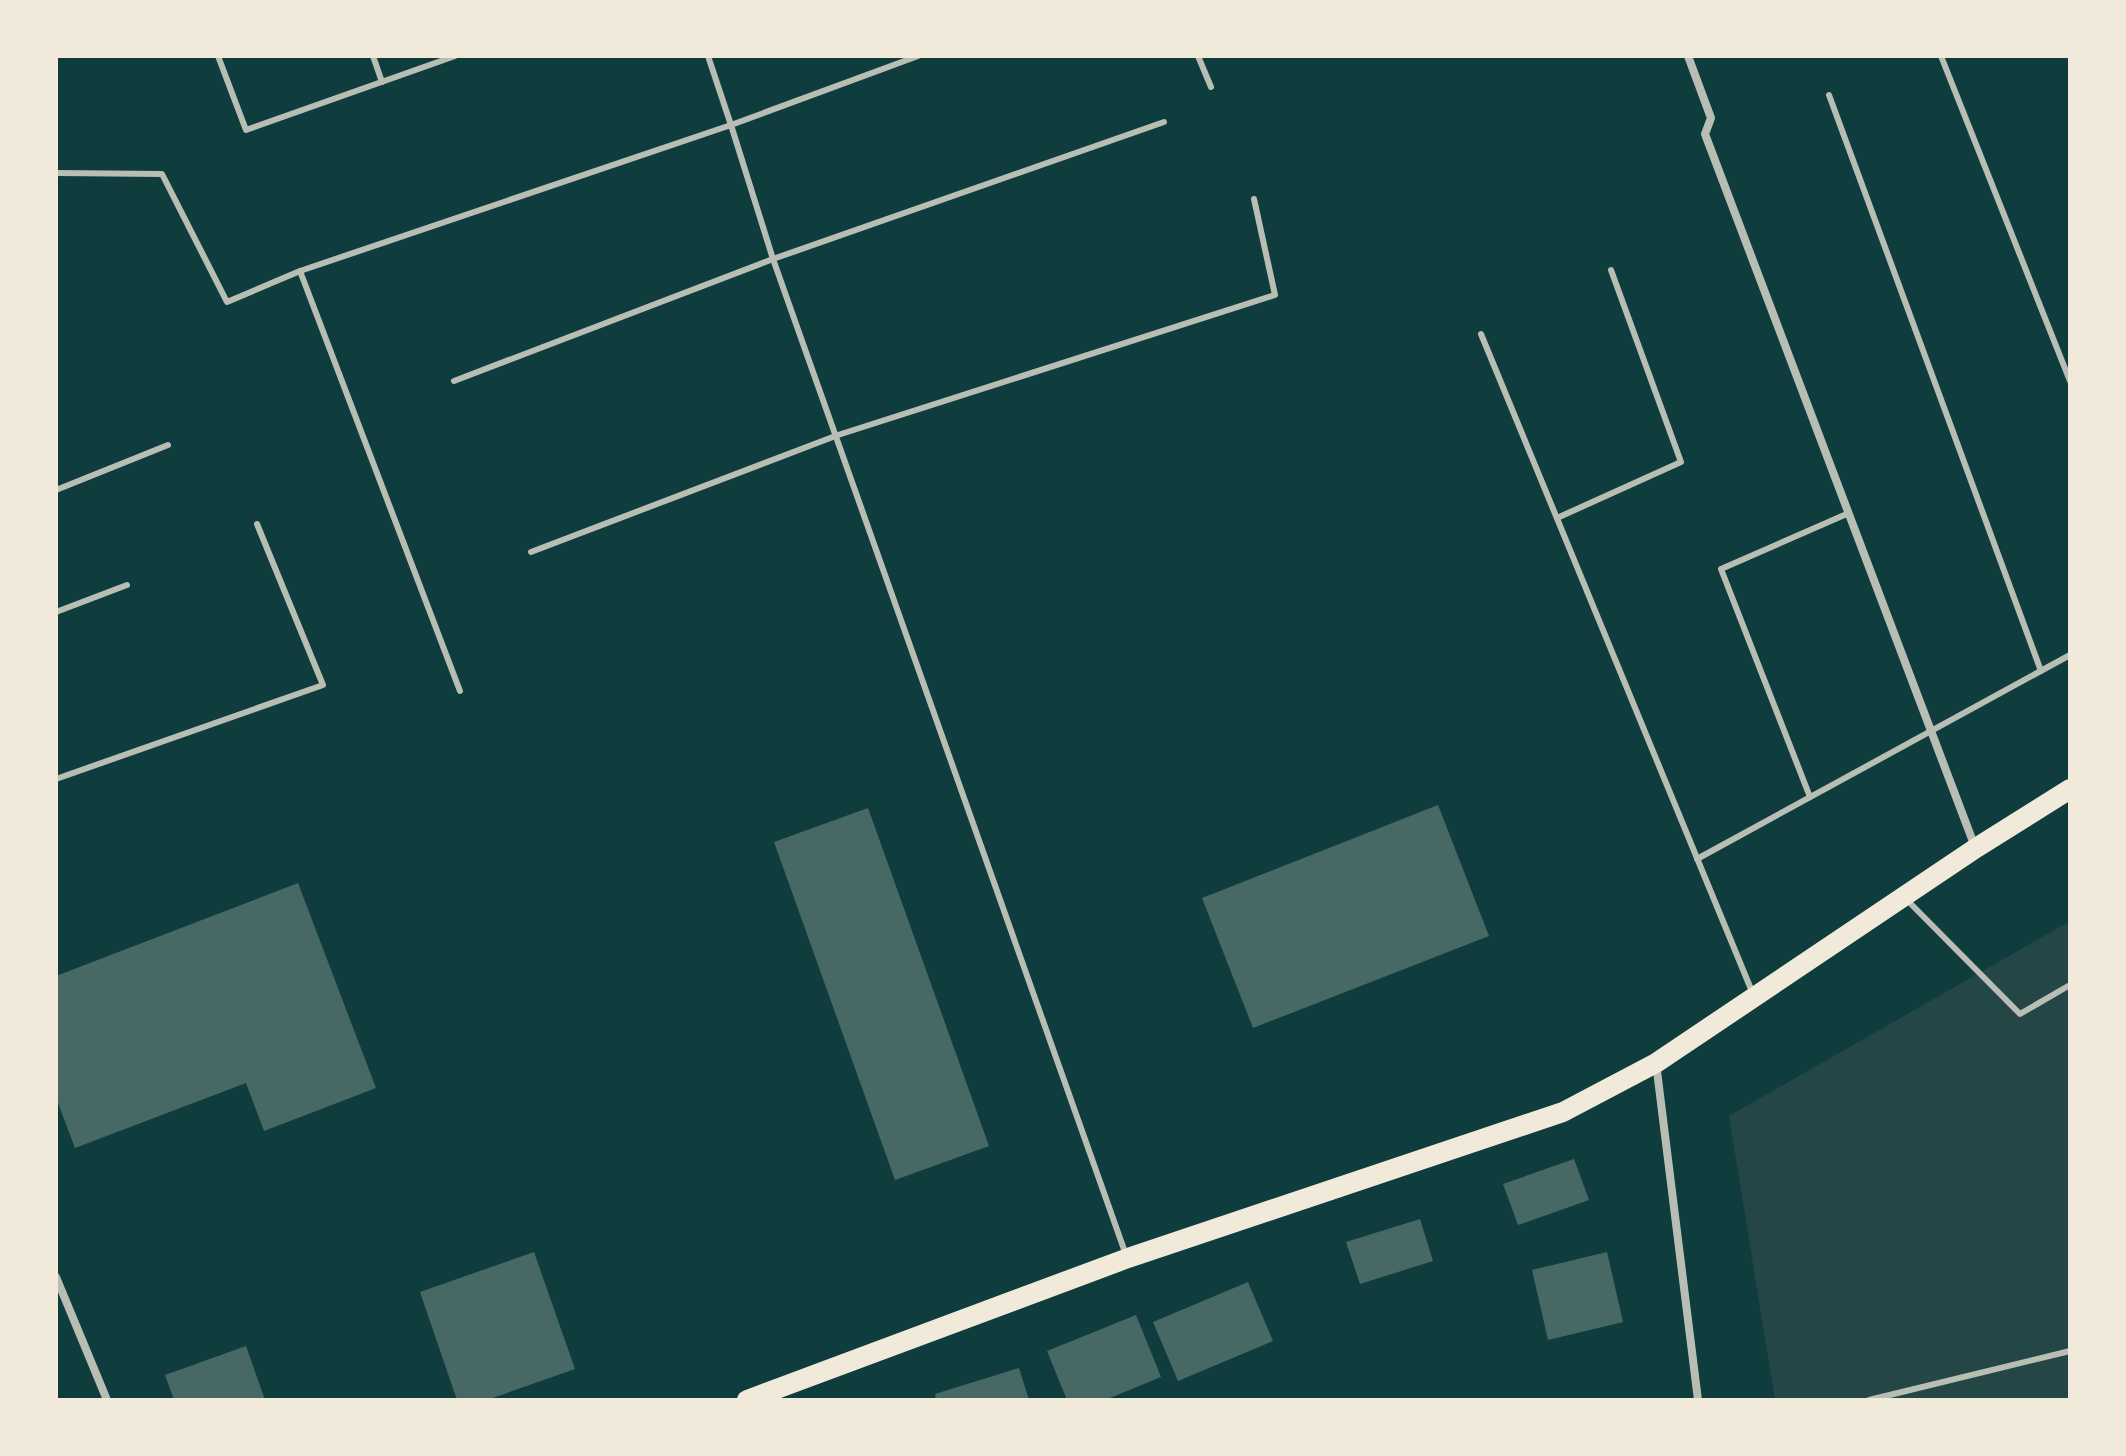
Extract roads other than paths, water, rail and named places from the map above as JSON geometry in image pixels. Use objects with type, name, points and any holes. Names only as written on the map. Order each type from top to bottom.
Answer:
[{"type":"main road","points":[[747,1400],[1128,1258],[1563,1112],[1656,1063],[1976,848],[2070,789]]},
{"type":"street","points":[[1688,56],[1711,118],[1705,134],[1976,848]]},
{"type":"street","points":[[1656,1063],[1698,1400]]},
{"type":"street","points":[[56,1277],[107,1400]]},
{"type":"lane","points":[[218,56],[246,130],[455,56]]},
{"type":"lane","points":[[373,56],[382,82]]},
{"type":"lane","points":[[708,56],[773,259],[1128,1258]]},
{"type":"lane","points":[[56,173],[162,174],[227,302],[300,271],[731,125],[918,56]]},
{"type":"lane","points":[[1198,56],[1211,87]]},
{"type":"lane","points":[[1941,56],[2070,381]]},
{"type":"lane","points":[[1829,95],[2041,671]]},
{"type":"lane","points":[[454,381],[773,259],[1164,122]]},
{"type":"lane","points":[[531,552],[838,435],[1275,295],[1254,199]]},
{"type":"lane","points":[[1557,518],[1681,462],[1611,270]]},
{"type":"lane","points":[[300,271],[460,691]]},
{"type":"lane","points":[[1481,334],[1754,997]]},
{"type":"lane","points":[[56,490],[168,445]]},
{"type":"lane","points":[[1810,797],[1721,569],[1849,513]]},
{"type":"lane","points":[[56,779],[323,685],[257,524]]},
{"type":"lane","points":[[56,612],[127,585]]},
{"type":"lane","points":[[1697,859],[2070,655]]},
{"type":"lane","points":[[1903,897],[2020,1014],[2070,985]]},
{"type":"lane","points":[[1869,1400],[2070,1351]]}]
